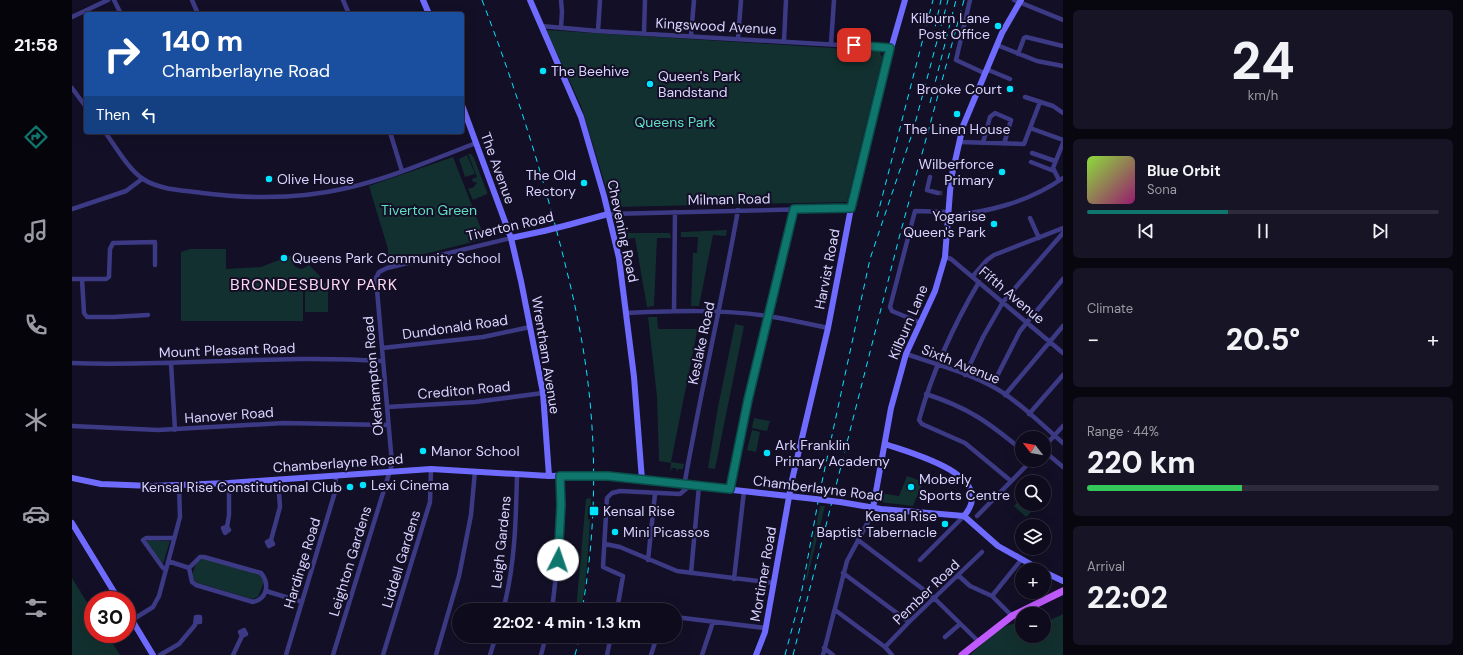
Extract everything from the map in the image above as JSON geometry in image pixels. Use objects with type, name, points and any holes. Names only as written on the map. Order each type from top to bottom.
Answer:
[{"type":"main road","points":[[962,655],[1012,616],[1063,591]]},
{"type":"street","points":[[72,17],[108,0]]},
{"type":"street","points":[[114,0],[120,12]]},
{"type":"street","points":[[192,0],[197,12]]},
{"type":"street","points":[[343,0],[347,12]]},
{"type":"street","points":[[423,0],[427,12]]},
{"type":"street","name":"Chevening Road","points":[[530,0],[581,117],[619,258],[634,377],[642,480]]},
{"type":"street","points":[[561,0],[561,27]]},
{"type":"street","points":[[598,31],[600,0]]},
{"type":"street","points":[[644,33],[645,0]]},
{"type":"street","points":[[691,36],[694,0]]},
{"type":"street","points":[[738,39],[741,0]]},
{"type":"street","points":[[784,41],[786,0]]},
{"type":"street","points":[[831,44],[834,0]]},
{"type":"street","name":"Harvist Road","points":[[789,496],[828,328],[851,208],[890,48],[905,0]]},
{"type":"street","points":[[970,0],[956,60],[1010,79]]},
{"type":"street","points":[[1018,0],[1063,20]]},
{"type":"street","name":"Kilburn Lane","points":[[873,508],[891,408],[906,354],[935,291],[945,257],[948,214],[944,193],[965,118],[1018,0]]},
{"type":"street","name":"Kingswood Avenue","points":[[541,26],[598,31],[890,48]]},
{"type":"street","points":[[1018,54],[1024,38],[1026,37],[1063,46]]},
{"type":"street","points":[[997,46],[1037,61],[1063,66]]},
{"type":"street","points":[[72,88],[84,104]]},
{"type":"street","points":[[1025,97],[1057,108],[1063,113]]},
{"type":"street","points":[[959,142],[1024,144],[1040,102]]},
{"type":"street","name":"The Avenue","points":[[464,110],[510,238]]},
{"type":"street","points":[[983,143],[990,116],[994,113],[1010,120],[1004,144]]},
{"type":"street","points":[[1030,128],[1063,141],[1054,171]]},
{"type":"street","points":[[106,134],[132,168],[142,178],[168,189],[215,195],[280,196],[317,194],[347,188],[402,171],[476,143]]},
{"type":"street","points":[[391,134],[402,171]]},
{"type":"street","points":[[1032,153],[1056,161]]},
{"type":"street","points":[[921,323],[892,311],[890,307],[915,210],[948,214],[986,212],[1038,194],[1061,179],[1054,171],[1031,162]]},
{"type":"street","points":[[930,176],[927,190],[944,193]]},
{"type":"street","points":[[72,209],[126,190],[142,178]]},
{"type":"street","name":"Milman Road","points":[[608,214],[851,208]]},
{"type":"street","points":[[730,489],[739,439],[767,316],[794,209]]},
{"type":"street","name":"Keslake Road","points":[[686,483],[687,470],[738,210]]},
{"type":"street","points":[[674,311],[675,212]]},
{"type":"street","name":"Tiverton Road","points":[[376,278],[379,272],[387,268],[544,231],[608,214]]},
{"type":"street","points":[[1030,218],[1039,238]]},
{"type":"street","points":[[973,276],[990,257],[1063,228]]},
{"type":"street","points":[[966,375],[983,337],[1003,302],[1063,234]]},
{"type":"street","name":"Wrentham Avenue","points":[[510,238],[543,393],[549,476]]},
{"type":"street","points":[[72,279],[106,279],[110,277],[110,249],[113,243],[156,242],[155,265]]},
{"type":"street","name":"Fifth Avenue","points":[[945,257],[951,259],[973,276],[1063,352]]},
{"type":"street","name":"Okehampton Road","points":[[376,278],[392,464],[389,473]]},
{"type":"street","points":[[82,279],[84,313],[87,316],[113,318],[148,315]]},
{"type":"street","points":[[992,386],[1015,340],[1026,322],[1063,279]]},
{"type":"street","points":[[980,282],[955,325],[937,364],[926,394],[920,423],[965,443],[1011,481]]},
{"type":"street","points":[[626,313],[674,311],[718,312],[767,316],[828,328]]},
{"type":"street","points":[[1005,395],[1063,326]]},
{"type":"street","name":"Dundonald Road","points":[[382,348],[483,337],[530,327]]},
{"type":"street","name":"Sixth Avenue","points":[[906,354],[937,364],[992,386],[1029,414],[1063,443]]},
{"type":"street","name":"Mount Pleasant Road","points":[[72,363],[171,363],[280,358],[382,361]]},
{"type":"street","points":[[171,363],[175,430]]},
{"type":"street","points":[[1029,414],[1063,375]]},
{"type":"street","name":"Crediton Road","points":[[386,407],[476,402],[543,393]]},
{"type":"street","points":[[926,394],[973,413],[990,424],[1015,444]]},
{"type":"street","name":"Hanover Road","points":[[72,426],[128,430],[175,430],[284,423],[388,425]]},
{"type":"street","points":[[1051,439],[1063,426]]},
{"type":"street","points":[[885,444],[949,468],[962,478],[968,487],[971,503],[964,516],[920,560]]},
{"type":"street","points":[[1051,457],[1063,467]]},
{"type":"street","points":[[977,516],[1025,467]]},
{"type":"street","name":"Chamberlayne Road","points":[[72,478],[87,482],[111,485],[179,486],[229,484],[278,479],[389,473],[431,469],[517,475],[601,475],[660,482],[686,483],[699,486],[840,502],[873,508],[964,516]]},
{"type":"street","name":"Liddell Gardens","points":[[383,655],[430,502],[431,469]]},
{"type":"street","points":[[436,655],[459,576],[471,515],[475,471]]},
{"type":"street","name":"Leighton Gardens","points":[[333,655],[389,473]]},
{"type":"street","name":"Leigh Gardens","points":[[505,603],[514,549],[517,475]]},
{"type":"street","name":"Hardinge Road","points":[[286,655],[335,492],[336,476]]},
{"type":"street","points":[[553,603],[559,549],[560,476]]},
{"type":"street","points":[[271,540],[280,507],[278,479]]},
{"type":"street","points":[[648,560],[657,493],[660,482]]},
{"type":"street","points":[[618,603],[624,576],[603,567],[607,500],[610,494],[620,491],[680,494],[686,489],[686,483]]},
{"type":"street","points":[[227,526],[229,515],[229,484]]},
{"type":"street","points":[[136,618],[153,607],[157,602],[180,512],[179,486]]},
{"type":"street","points":[[691,573],[699,486]]},
{"type":"street","points":[[734,579],[744,491]]},
{"type":"street","name":"Mortimer Road","points":[[756,655],[766,628],[789,496]]},
{"type":"street","points":[[964,516],[998,546],[1027,563]]},
{"type":"street","points":[[823,655],[847,561],[869,520]]},
{"type":"street","points":[[72,523],[114,591]]},
{"type":"street","points":[[166,569],[163,568],[143,540],[146,538],[174,538]]},
{"type":"street","points":[[858,540],[934,599],[978,641]]},
{"type":"street","points":[[604,544],[620,547],[672,569],[734,579],[774,583]]},
{"type":"street","name":"Pember Road","points":[[885,648],[909,622],[959,576],[982,552]]},
{"type":"street","points":[[204,557],[261,573],[266,580],[266,591],[259,601],[253,602],[196,585],[192,582],[189,568],[197,559],[204,557]]},
{"type":"street","points":[[992,596],[1021,560]]},
{"type":"street","points":[[168,561],[189,568]]},
{"type":"street","points":[[843,573],[909,622]]},
{"type":"street","points":[[1051,575],[1063,581]]},
{"type":"street","points":[[959,576],[970,586],[992,596],[1012,616]]},
{"type":"street","points":[[266,591],[302,602]]},
{"type":"street","points":[[835,610],[892,655]]},
{"type":"street","points":[[682,618],[766,628]]},
{"type":"street","points":[[160,655],[179,644],[196,622]]},
{"type":"street","points":[[702,655],[713,622]]},
{"type":"street","points":[[945,637],[960,624]]},
{"type":"street","points":[[136,627],[153,655]]},
{"type":"street","points":[[233,655],[242,636]]},
{"type":"street","points":[[490,655],[494,643]]},
{"type":"street","points":[[541,655],[544,643]]},
{"type":"street","points":[[607,655],[610,643]]},
{"type":"street","points":[[651,655],[655,643]]},
{"type":"street","points":[[824,648],[833,655]]},
{"type":"green space","name":"Queens Park","points":[[546,30],[880,51],[881,56],[883,55],[847,202],[612,207],[581,106]]},
{"type":"green space","points":[[468,154],[471,154],[474,158],[487,192],[487,194],[473,200],[468,189],[474,187],[477,182],[473,182],[472,179],[477,177]]},
{"type":"green space","points":[[467,155],[475,174],[465,177],[459,159]]},
{"type":"green space","name":"Tiverton Green","points":[[453,157],[485,239],[388,263],[388,249],[369,186]]},
{"type":"green space","points":[[727,230],[726,236],[713,235],[699,306],[691,306],[693,253],[697,253],[698,237],[681,237],[681,232]]},
{"type":"green space","points":[[618,233],[670,233],[671,238],[657,238],[654,306],[647,307],[635,238],[619,240]]},
{"type":"green space","points":[[190,249],[226,249],[226,269],[261,267],[292,255],[292,260],[295,266],[302,269],[309,265],[320,276],[320,282],[303,282],[303,321],[181,321],[181,252]]},
{"type":"green space","points":[[328,283],[328,312],[305,312],[305,284]]},
{"type":"green space","points":[[648,317],[657,317],[658,329],[709,329],[708,334],[697,332],[671,462],[684,464],[683,469],[678,469],[677,472],[676,468],[672,468],[670,472],[671,463],[659,461],[657,397]]},
{"type":"green space","points":[[735,324],[744,326],[715,469],[708,468],[718,407]]},
{"type":"green space","points":[[754,418],[770,421],[767,431],[752,428]]},
{"type":"green space","points":[[752,430],[760,432],[756,452],[747,450]]},
{"type":"green space","name":"Moberly Sports Centre","points":[[907,476],[923,482],[913,506],[879,502],[880,493],[899,496]]},
{"type":"green space","points":[[591,498],[590,514],[588,514],[588,519],[590,520],[587,565],[582,603],[577,603],[586,499]]},
{"type":"green space","points":[[820,506],[825,506],[807,579],[806,578]]},
{"type":"green space","points":[[1019,511],[1032,511],[1026,517]]},
{"type":"green space","points":[[148,540],[170,541],[163,564],[146,542]]},
{"type":"green space","points":[[203,558],[260,575],[264,582],[258,597],[252,599],[195,582],[192,575],[196,563]]},
{"type":"green space","points":[[72,578],[84,597],[84,643],[112,643],[120,655],[72,655]]},
{"type":"green space","points":[[1063,614],[1063,655],[970,655],[991,636],[1010,624],[1015,624],[1015,643],[1051,643],[1051,620]]},
{"type":"tunnel","points":[[938,193],[944,193]]},
{"type":"railway","points":[[482,0],[514,88],[541,176],[571,288],[585,357],[592,433],[594,492],[590,552],[583,603]]},
{"type":"railway","points":[[877,217],[933,0]]},
{"type":"railway","points":[[933,37],[941,0]]},
{"type":"railway","points":[[785,655],[801,595],[820,491],[870,259],[913,131],[948,0]]},
{"type":"railway","points":[[930,103],[956,0]]},
{"type":"railway","points":[[793,655],[899,238],[964,0]]},
{"type":"railway","points":[[575,655],[578,643]]},
{"type":"place","name":"Kilburn Lane Post Office","points":[[998,26]]},
{"type":"place","name":"The Beehive","points":[[543,71]]},
{"type":"place","name":"Queen's Park Bandstand","points":[[650,84]]},
{"type":"place","name":"Brooke Court","points":[[1010,89]]},
{"type":"place","name":"The Linen House","points":[[957,114]]},
{"type":"place","name":"Wilberforce Primary","points":[[1002,172]]},
{"type":"place","name":"Olive House","points":[[269,179]]},
{"type":"place","name":"The Old Rectory","points":[[584,183]]},
{"type":"place","name":"Yogarise Queen's Park","points":[[994,224]]},
{"type":"place","name":"Queens Park Community School","points":[[284,258]]},
{"type":"place","name":"Manor School","points":[[423,451]]},
{"type":"place","name":"Ark Franklin Primary Academy","points":[[767,453]]},
{"type":"place","name":"Lexi Cinema","points":[[363,485]]},
{"type":"place","name":"Kensal Rise Constitutional Club","points":[[350,487]]},
{"type":"place","name":"Moberly Sports Centre","points":[[911,487]]},
{"type":"place","name":"Kensal Rise","points":[[594,511]]},
{"type":"place","name":"Kensal Rise Baptist Tabernacle","points":[[945,524]]},
{"type":"place","name":"Mini Picassos","points":[[615,532]]},
{"type":"district","name":"BRONDESBURY PARK","points":[[314,284]]},
{"type":"route","points":[[558,560],[561,505],[560,476],[597,475],[730,489],[739,439],[794,209],[851,208],[890,48],[854,45]]}]
